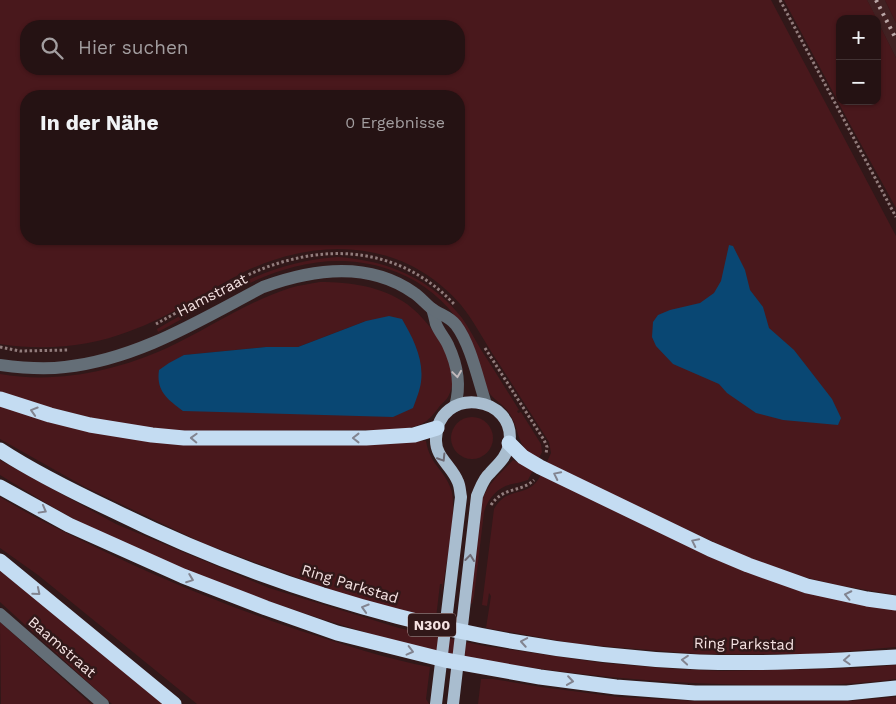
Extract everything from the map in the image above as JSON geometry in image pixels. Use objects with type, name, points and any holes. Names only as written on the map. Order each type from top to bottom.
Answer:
[{"type":"highway","points":[[0,399],[90,425],[176,437],[366,438],[414,435],[437,428]]},
{"type":"highway","points":[[509,443],[523,457],[540,467],[704,546],[748,565],[807,586],[867,599],[896,603]]},
{"type":"highway","name":"Ring Parkstad","points":[[0,450],[80,495],[204,553],[369,610],[438,626],[579,652],[699,662],[817,662],[896,657]]},
{"type":"highway","name":"N300","points":[[0,487],[69,525],[192,579],[266,608],[337,633],[445,660],[540,677],[606,686],[694,693],[847,693],[896,688]]},
{"type":"highway","points":[[0,561],[174,704]]},
{"type":"main road","points":[[436,704],[460,497],[458,482],[438,452],[437,428],[442,417],[455,406],[461,403],[473,402],[486,404],[496,410],[504,419],[509,431],[509,443],[506,455],[482,482],[478,496],[453,704]]},
{"type":"street","name":"Hamstraat","points":[[0,365],[28,368],[64,368],[104,360],[139,350],[263,287],[289,278],[319,272],[343,270],[364,272],[381,277],[414,293],[432,309],[448,317],[461,334],[471,357],[486,404]]},
{"type":"street","name":"Hamstraat","points":[[432,309],[437,326],[448,343],[455,365],[458,379],[458,397],[455,406]]},
{"type":"street","name":"Baamstraat","points":[[0,614],[103,704]]},
{"type":"path","points":[[780,0],[896,217]]},
{"type":"shaded area","points":[[0,0],[771,0],[896,236],[896,595],[837,585],[804,577],[748,558],[546,464],[551,453],[549,442],[461,305],[438,283],[414,267],[387,256],[359,250],[331,249],[273,260],[230,279],[159,319],[114,336],[99,341],[66,346],[0,344]]},
{"type":"shaded area","points":[[784,0],[867,0],[875,15],[836,15],[836,98]]},
{"type":"shaded area","points":[[867,0],[885,0],[896,23],[896,58],[881,28],[881,15],[874,15]]},
{"type":"shaded area","points":[[885,0],[896,0],[896,23]]},
{"type":"shaded area","points":[[881,28],[896,58],[896,208],[840,105],[881,105]]},
{"type":"shaded area","points":[[338,257],[373,262],[407,274],[437,292],[450,304],[465,322],[519,410],[517,411],[518,413],[521,412],[541,444],[542,452],[538,460],[530,455],[521,443],[507,410],[486,388],[465,332],[455,316],[441,300],[425,287],[398,272],[356,262],[326,262],[296,266],[268,275],[240,288],[158,332],[157,329],[243,282],[288,266],[312,260]]},
{"type":"shaded area","points":[[320,282],[365,286],[387,293],[407,304],[425,321],[442,345],[452,371],[449,395],[430,418],[417,426],[398,430],[184,431],[137,427],[0,395],[0,374],[21,377],[43,377],[64,376],[107,369],[167,348],[274,294],[294,287]],"holes":[[[366,321],[183,411],[185,355],[266,347],[298,347]]]},
{"type":"shaded area","points":[[0,404],[93,429],[426,441],[431,456],[448,482],[453,498],[450,541],[441,596],[442,584],[440,584],[436,618],[366,603],[205,544],[85,487],[0,439]]},
{"type":"shaded area","points":[[476,417],[484,420],[490,426],[493,438],[490,450],[484,456],[468,459],[460,456],[454,450],[451,434],[454,426],[460,420]]},
{"type":"shaded area","points":[[0,460],[116,524],[269,588],[399,628],[485,646],[603,663],[722,671],[862,668],[896,665],[896,679],[829,685],[718,684],[645,680],[537,668],[416,647],[268,601],[129,546],[50,506],[0,475]]},
{"type":"shaded area","points":[[513,460],[533,470],[528,480],[507,485],[498,490],[486,507],[472,604],[470,603],[482,500],[491,483]]},
{"type":"shaded area","points":[[541,474],[747,570],[896,608],[896,647],[816,654],[698,654],[577,644],[486,628],[491,596],[489,593],[487,606],[482,605],[494,509],[506,497],[531,487]]},
{"type":"shaded area","points":[[0,497],[45,522],[116,557],[219,601],[348,646],[430,667],[426,699],[429,704],[197,704],[38,575],[0,548]]},
{"type":"shaded area","points":[[0,566],[167,704],[112,704],[0,602]]},
{"type":"shaded area","points":[[0,622],[91,704],[1,704]]},
{"type":"shaded area","points":[[481,679],[493,679],[619,697],[698,701],[849,701],[896,697],[896,704],[478,704]]},
{"type":"water","points":[[729,245],[733,246],[745,270],[750,290],[763,307],[769,328],[794,350],[832,399],[841,418],[838,425],[783,420],[756,413],[727,393],[719,384],[673,364],[656,346],[652,337],[653,322],[658,315],[670,310],[700,303],[714,293],[721,281]]},
{"type":"water","points":[[389,316],[402,319],[414,341],[421,365],[420,388],[413,408],[393,417],[183,411],[164,394],[159,384],[159,370],[184,355],[266,347],[298,347],[366,321]]},
{"type":"railway","points":[[876,0],[896,39]]}]
